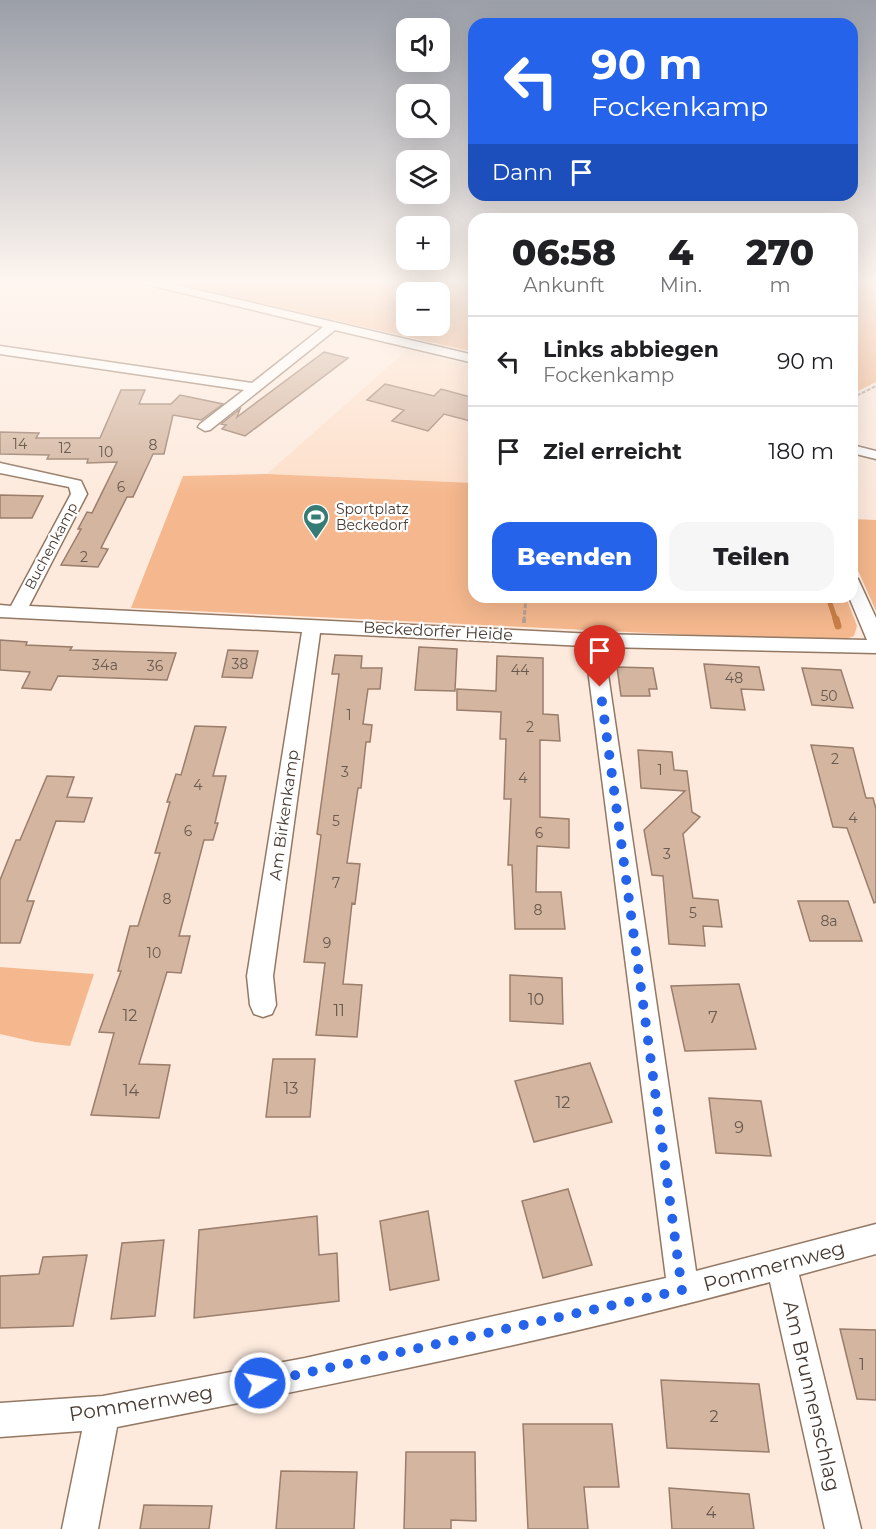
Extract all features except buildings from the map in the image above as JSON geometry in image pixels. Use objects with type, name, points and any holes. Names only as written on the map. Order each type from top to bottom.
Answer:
[{"type":"street","points":[[9,351],[254,387]]},
{"type":"street","points":[[205,427],[300,351]]},
{"type":"street","points":[[441,351],[468,358]]},
{"type":"street","points":[[858,450],[876,455]]},
{"type":"street","name":"Buchenkamp","points":[[0,468],[76,484],[79,494],[8,611]]},
{"type":"street","points":[[858,597],[876,640]]},
{"type":"street","name":"Beckedorfer Heide","points":[[8,611],[594,640],[876,647]]},
{"type":"street","name":"Am Birkenkamp","points":[[263,1005],[260,976],[312,625]]},
{"type":"street","points":[[594,640],[682,1290]]},
{"type":"street","name":"Pommernweg","points":[[0,1420],[102,1413],[305,1374],[682,1290],[876,1239]]},
{"type":"street","name":"Am Brunnenschlag","points":[[781,1264],[843,1529]]},
{"type":"street","points":[[80,1529],[102,1413]]},
{"type":"path","points":[[858,395],[876,387]]},
{"type":"path","points":[[523,635],[526,603]]},
{"type":"shaded area","points":[[405,351],[468,365],[468,483],[267,474]]},
{"type":"shaded area","points":[[858,351],[876,351],[876,382],[858,391]]},
{"type":"shaded area","name":"Sportplatz Beckedorf","points":[[267,474],[468,483],[468,603],[848,603],[857,626],[854,636],[837,642],[131,608],[183,476]]},
{"type":"shaded area","points":[[858,519],[876,520],[876,611],[858,570]]},
{"type":"shaded area","points":[[0,967],[94,974],[70,1046],[35,1042],[0,1034]]},
{"type":"waterway","points":[[830,603],[836,621]]},
{"type":"waterway","points":[[836,619],[838,626]]},
{"type":"place","name":"Sportplatz Beckedorf","points":[[316,540]]},
{"type":"route","points":[[260,1383],[682,1290],[600,687]]}]
